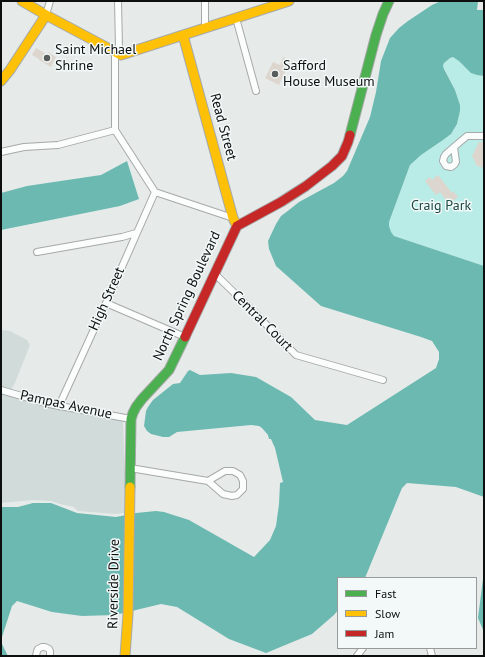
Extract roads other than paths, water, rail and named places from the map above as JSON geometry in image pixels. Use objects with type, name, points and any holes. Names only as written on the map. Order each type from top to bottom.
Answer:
[{"type":"street","points":[[22,1],[121,55],[289,1]]},
{"type":"street","points":[[1,81],[10,70],[46,15],[50,1]]},
{"type":"street","points":[[118,1],[119,48],[116,53],[116,130],[154,192],[235,222]]},
{"type":"street","points":[[205,1],[205,28]]},
{"type":"street","name":"North Spring Boulevard","points":[[129,512],[131,419],[138,404],[169,370],[234,229],[235,222],[281,202],[306,186],[332,166],[342,156],[348,142],[376,35],[389,1]]},
{"type":"street","points":[[236,18],[256,91]]},
{"type":"street","name":"Read Street","points":[[183,35],[235,222]]},
{"type":"street","points":[[1,152],[24,147],[58,145],[116,130]]},
{"type":"street","points":[[454,146],[467,136],[484,136]]},
{"type":"street","name":"High Street","points":[[59,406],[154,192]]},
{"type":"street","points":[[37,252],[136,233]]},
{"type":"street","name":"Central Court","points":[[214,273],[296,355],[383,380]]},
{"type":"street","points":[[106,303],[185,337]]},
{"type":"street","name":"Pampas Avenue","points":[[1,390],[59,406],[131,419]]},
{"type":"street","points":[[130,468],[208,481],[223,494],[232,496],[238,495],[243,489],[243,481],[240,475],[233,471],[224,471],[208,481]]},
{"type":"street","name":"Riverside Drive","points":[[125,656],[128,614],[129,512]]},
{"type":"street","points":[[36,656],[38,649],[42,647],[49,649],[50,656]]},
{"type":"place","name":"Saint Michael Shrine","points":[[47,58]]},
{"type":"place","name":"Safford House Museum","points":[[275,74]]},
{"type":"park label","name":"Craig Park","points":[[441,206]]}]
